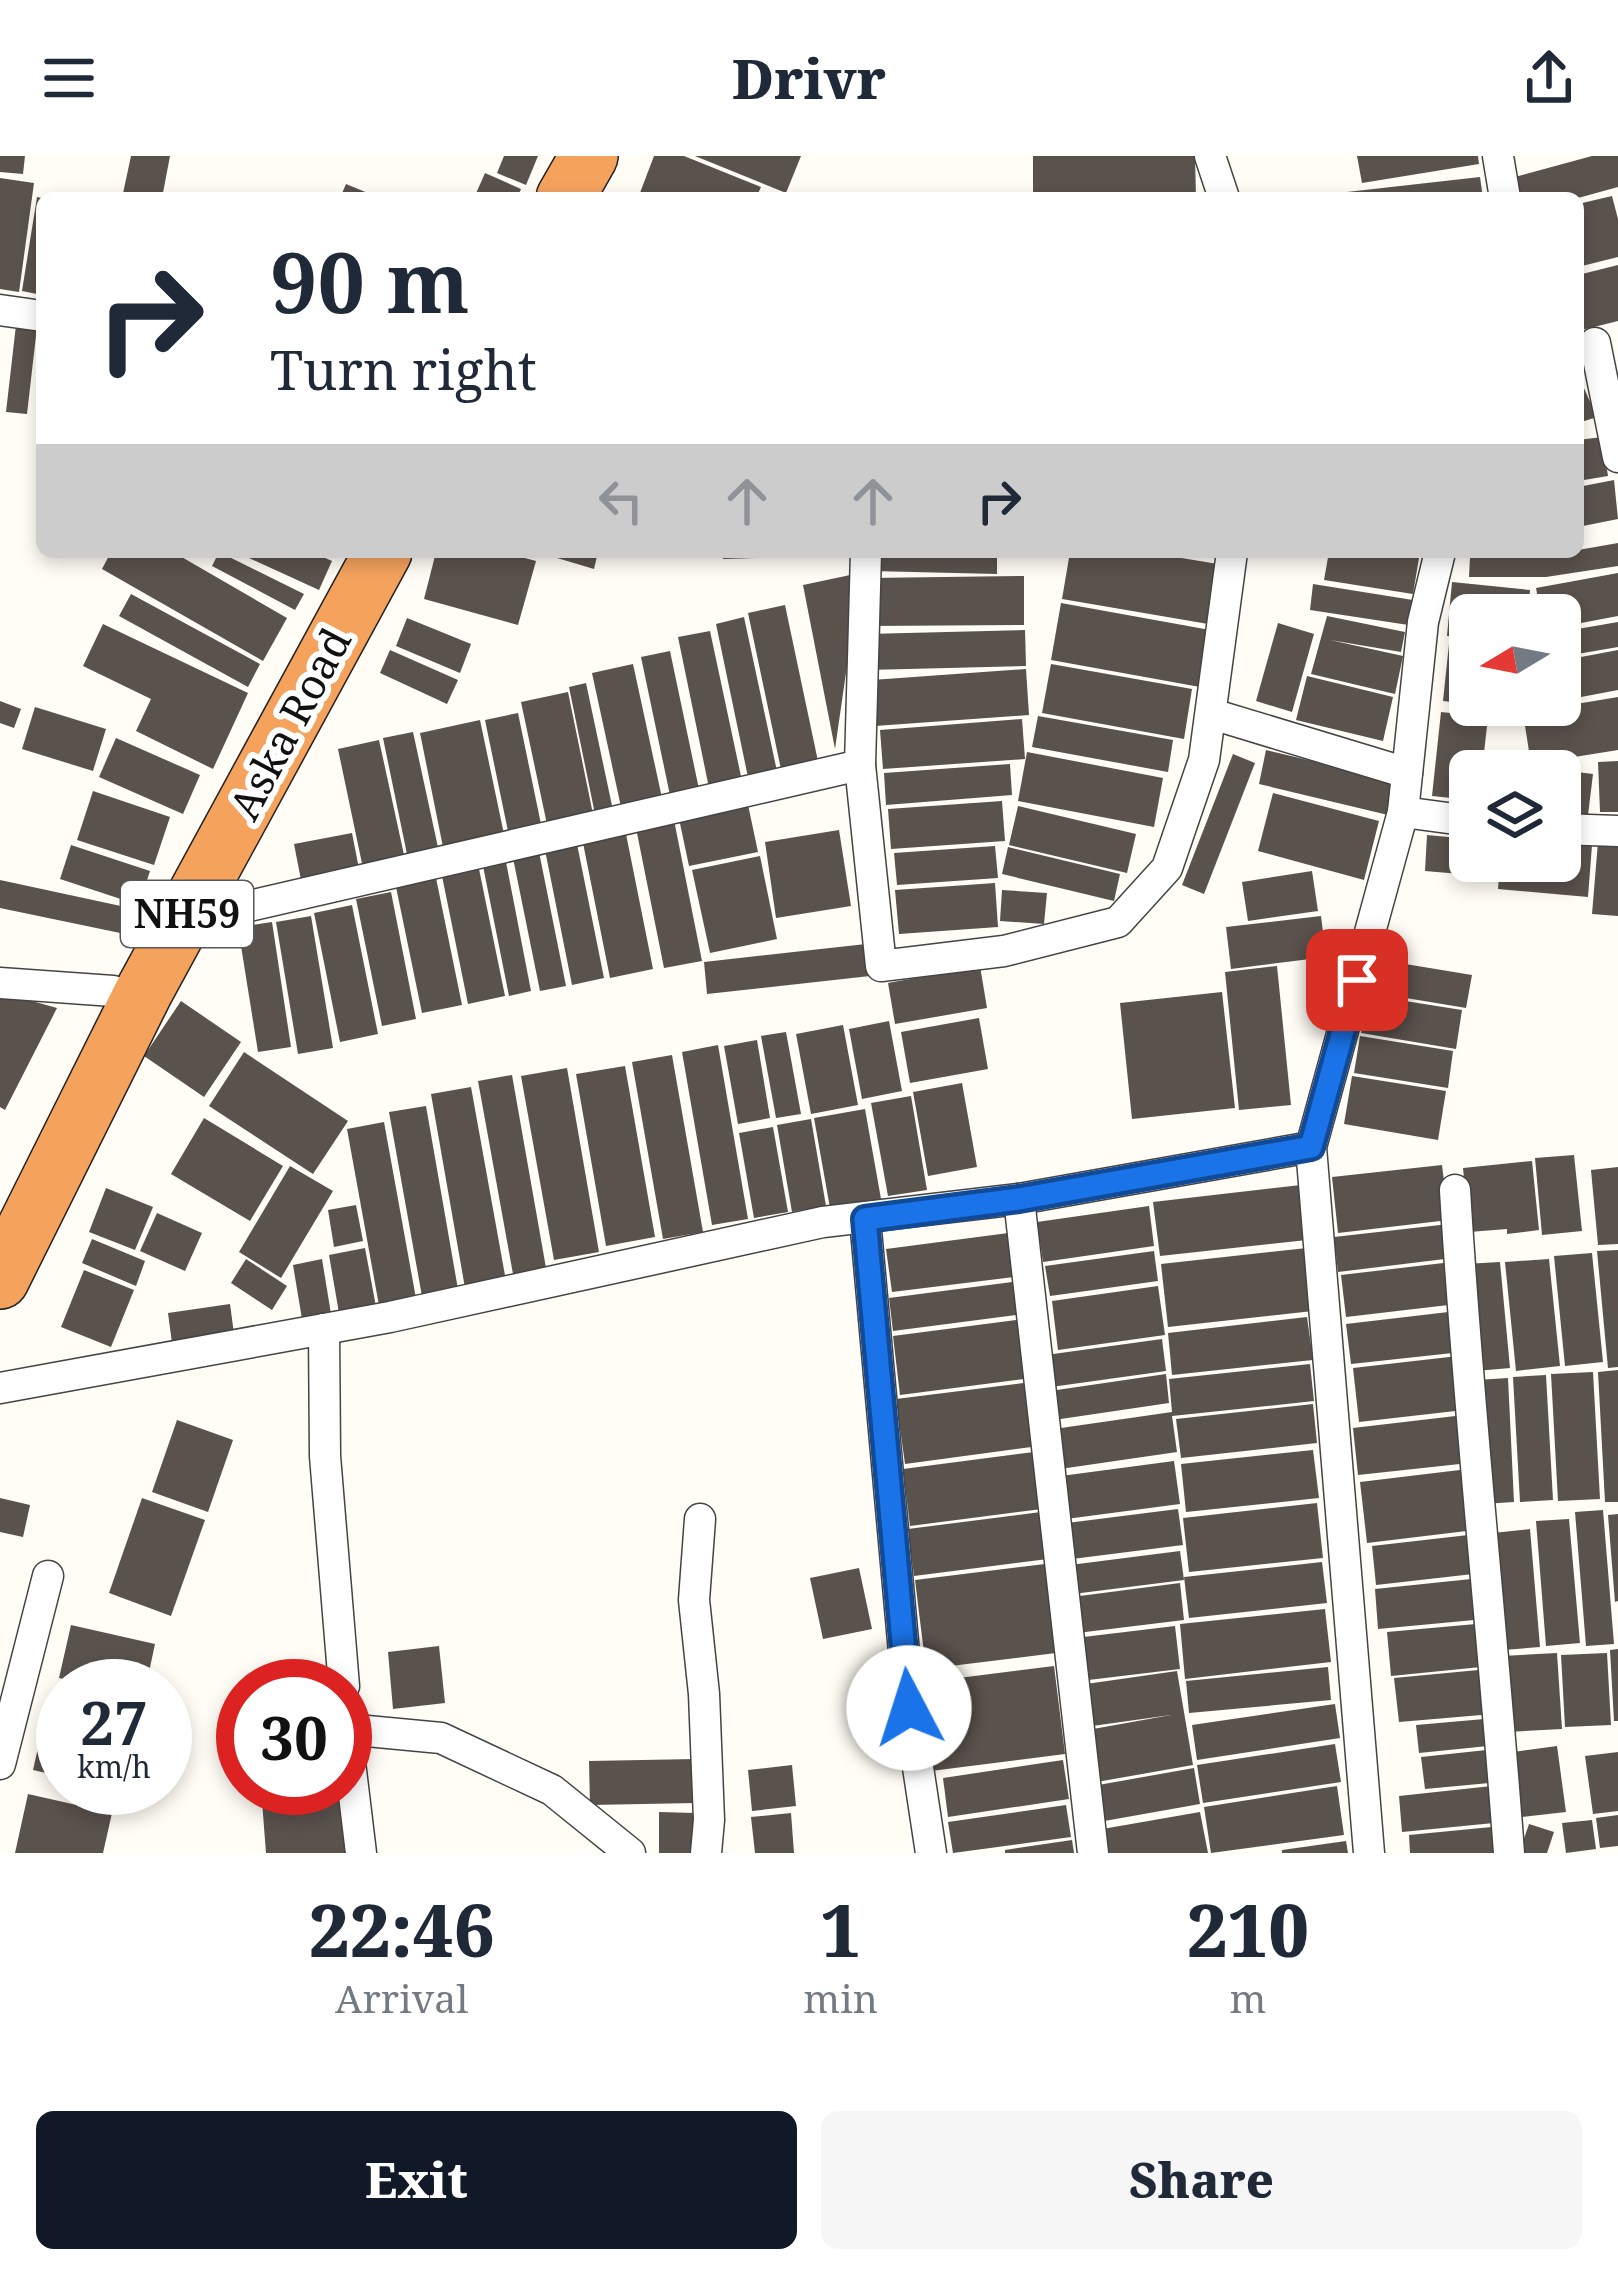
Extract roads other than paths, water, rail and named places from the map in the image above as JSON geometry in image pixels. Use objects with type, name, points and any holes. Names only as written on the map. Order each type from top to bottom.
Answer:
[{"type":"highway","points":[[569,192],[590,156]]},
{"type":"highway","name":"NH59","points":[[0,1210],[348,558]]},
{"type":"highway","name":"Aska Road","points":[[0,1280],[143,993],[379,558]]},
{"type":"street","points":[[1210,156],[1222,192]]},
{"type":"street","points":[[1498,156],[1504,192]]},
{"type":"street","points":[[0,310],[36,315]]},
{"type":"street","points":[[1597,342],[1618,457]]},
{"type":"street","points":[[866,558],[860,765],[881,967],[1004,951],[1118,922],[1167,868],[1204,760],[1231,558]]},
{"type":"street","points":[[1370,1853],[1311,1147],[1403,812],[1423,622],[1439,558]]},
{"type":"street","points":[[1212,714],[1407,773]]},
{"type":"street","points":[[184,921],[860,765]]},
{"type":"street","points":[[1403,812],[1449,817]]},
{"type":"street","points":[[1581,830],[1618,831]]},
{"type":"street","points":[[0,983],[113,991]]},
{"type":"street","points":[[0,1388],[390,1317],[823,1222],[1019,1199],[1311,1147]]},
{"type":"street","points":[[1455,1190],[1469,1408],[1509,1853]]},
{"type":"street","points":[[1019,1199],[1093,1853]]},
{"type":"street","points":[[865,1219],[909,1708],[931,1853]]},
{"type":"street","points":[[324,1329],[325,1456],[342,1659]]},
{"type":"street","points":[[700,1519],[694,1600],[704,1694],[706,1853]]},
{"type":"street","points":[[0,1764],[48,1576]]},
{"type":"street","points":[[372,1731],[441,1738],[552,1790],[630,1853]]},
{"type":"street","points":[[356,1815],[361,1853]]}]
